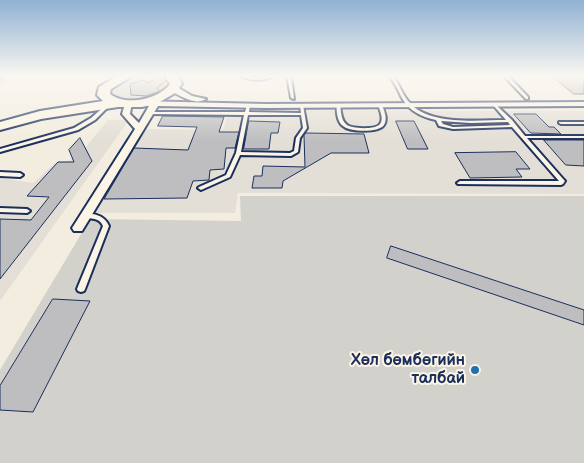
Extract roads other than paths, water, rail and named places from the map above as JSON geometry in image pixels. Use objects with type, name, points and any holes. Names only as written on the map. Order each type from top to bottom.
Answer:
[{"type":"highway","points":[[0,126],[40,115],[78,98]]},
{"type":"highway","points":[[106,98],[111,102],[133,106]]},
{"type":"highway","points":[[40,115],[133,106],[161,98]]},
{"type":"street","points":[[193,98],[294,98],[495,105],[584,105]]},
{"type":"street","points":[[133,106],[302,110],[338,105],[380,105],[407,102],[584,98]]},
{"type":"street","points":[[133,106],[126,114],[139,128]]},
{"type":"street","points":[[78,228],[139,128],[133,106]]},
{"type":"lane","points":[[405,98],[420,114],[438,120],[510,122]]},
{"type":"lane","points":[[338,105],[342,123],[351,128],[377,128],[382,125],[384,118],[380,105]]},
{"type":"lane","points":[[460,183],[561,183],[562,181],[495,105]]},
{"type":"lane","points":[[0,151],[76,129],[93,119],[133,106]]},
{"type":"lane","points":[[201,188],[228,176],[238,153],[247,109]]},
{"type":"lane","points":[[238,153],[295,154],[298,138],[305,128],[302,110]]},
{"type":"lane","points":[[438,120],[441,125],[453,128],[514,126]]},
{"type":"lane","points":[[561,123],[584,123]]},
{"type":"lane","points":[[523,137],[584,137]]},
{"type":"lane","points":[[0,174],[20,175]]},
{"type":"lane","points":[[0,210],[27,210]]},
{"type":"lane","points":[[81,289],[106,226],[104,221],[98,217],[85,216]]},
{"type":"place","name":"Хөл бөмбөгийн талбай","points":[[475,370]]}]
